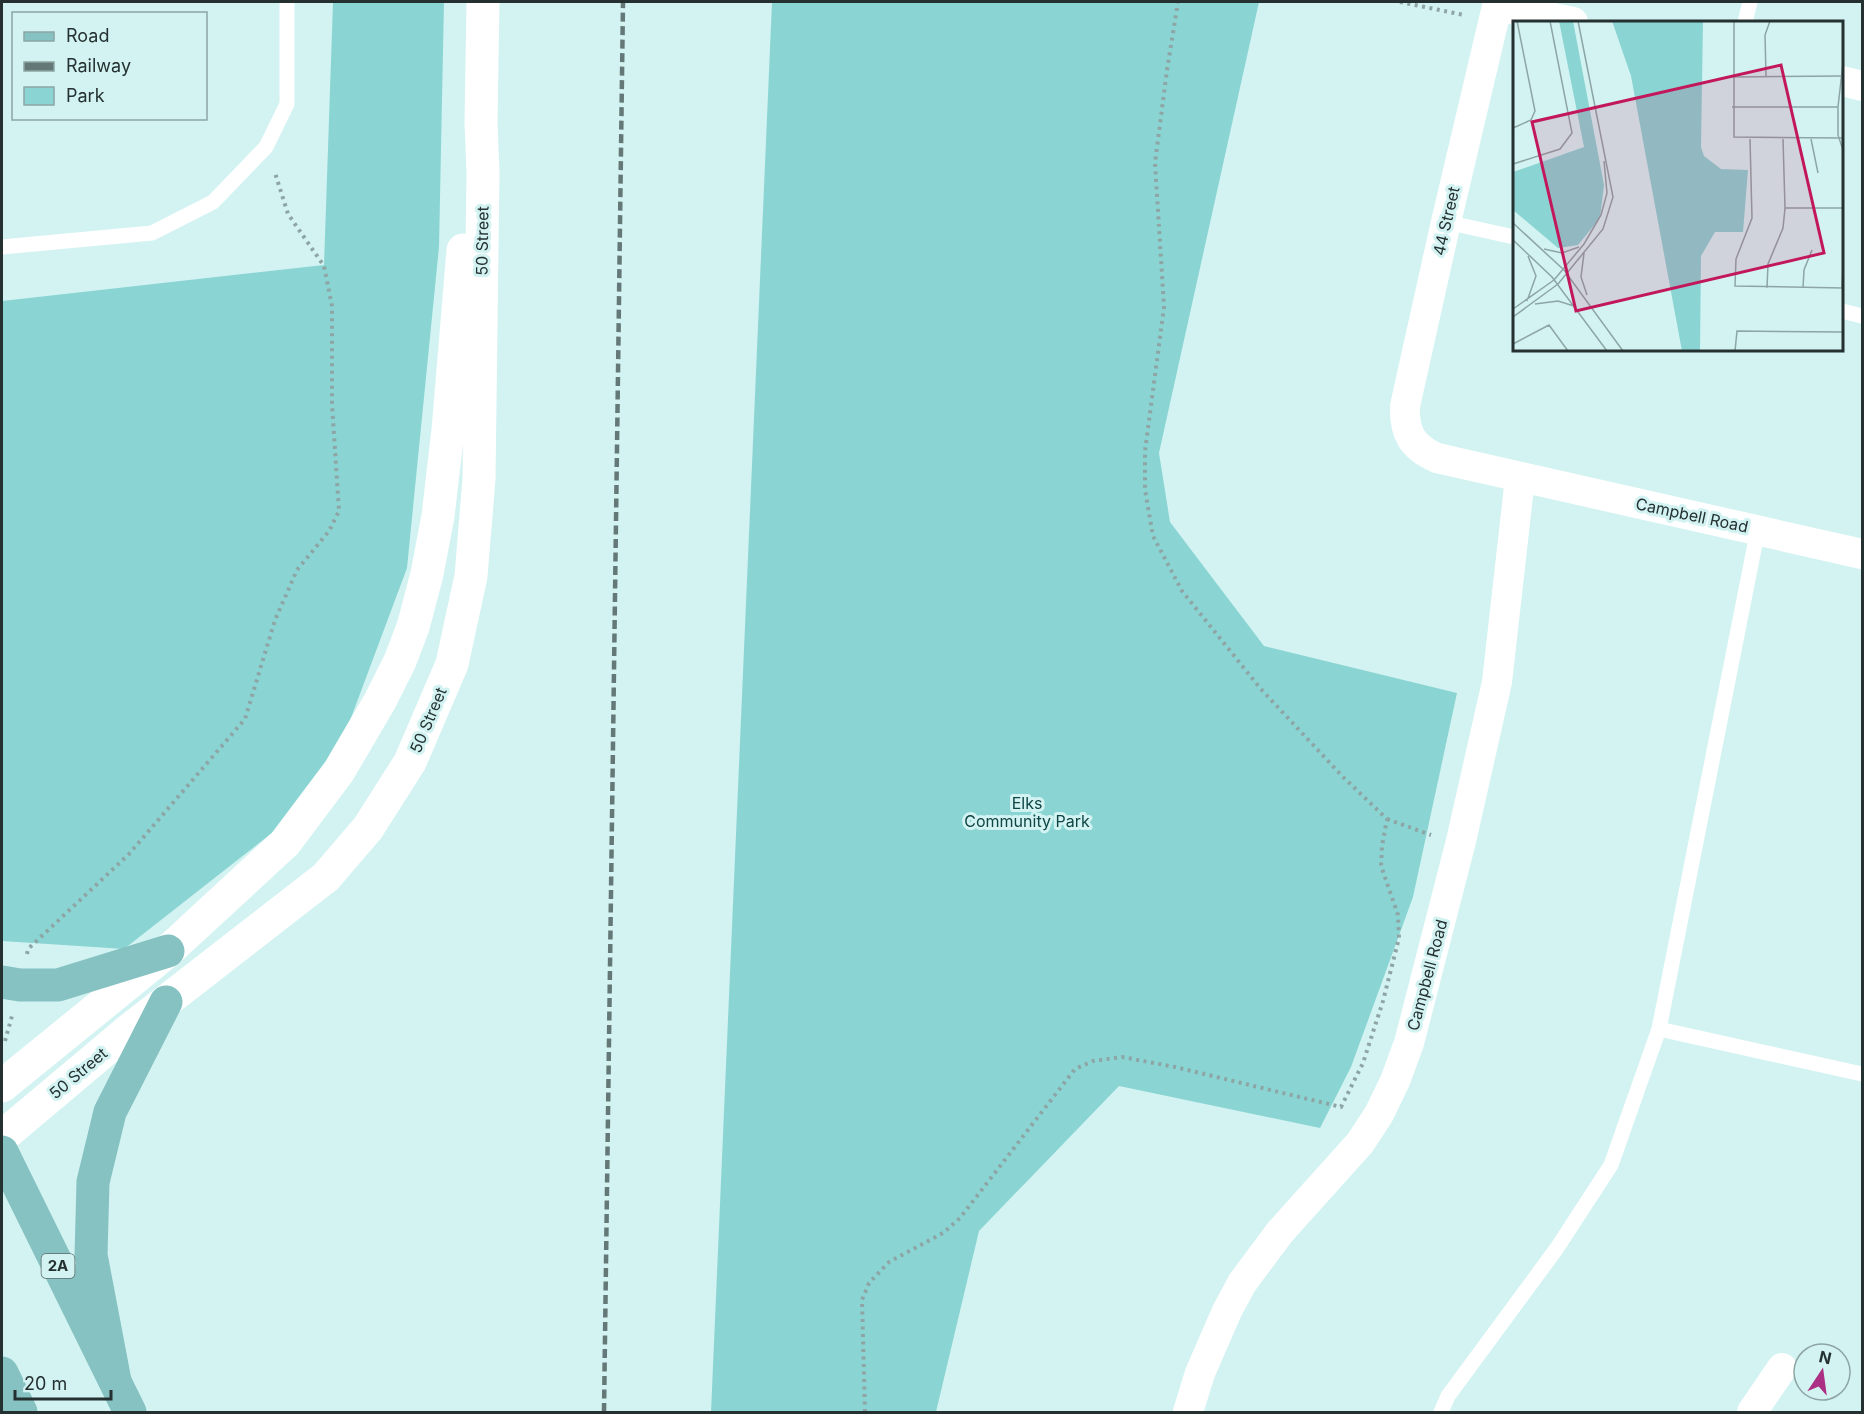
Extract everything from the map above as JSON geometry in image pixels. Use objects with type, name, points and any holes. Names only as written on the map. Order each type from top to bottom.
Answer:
[{"type":"main road","name":"50 Street","points":[[2,1137],[166,1002],[326,877],[368,828],[411,762],[452,664],[471,576],[479,479],[483,2]]},
{"type":"main road","name":"50 Street","points":[[2,1086],[168,951],[285,843],[339,771],[380,701],[400,661],[413,627],[427,574],[438,516],[448,430],[461,260],[481,123]]},
{"type":"main road","points":[[13,986],[20,984],[58,985],[168,951]]},
{"type":"main road","points":[[115,1381],[91,1255],[93,1182],[110,1112],[166,1002]]},
{"type":"main road","name":"2A","points":[[2,1152],[130,1413]]},
{"type":"main road","points":[[3,1379],[21,1413]]},
{"type":"street","points":[[1495,13],[1565,21]]},
{"type":"street","name":"44 Street","points":[[1411,440],[1404,424],[1406,406],[1495,13]]},
{"type":"street","points":[[1843,81],[1863,86]]},
{"type":"street","name":"Campbell Road","points":[[1411,440],[1424,453],[1437,459],[1863,554]]},
{"type":"street","name":"Campbell Road","points":[[1188,1413],[1200,1373],[1242,1283],[1280,1232],[1360,1143],[1379,1114],[1395,1081],[1422,999],[1461,842],[1497,682],[1520,478]]},
{"type":"street","points":[[1752,1413],[1782,1368]]},
{"type":"lane","points":[[2,246],[152,233],[213,202],[266,147],[287,104],[287,2]]},
{"type":"lane","points":[[1745,21],[1750,2]]},
{"type":"lane","points":[[1446,222],[1513,237]]},
{"type":"lane","points":[[1843,311],[1863,316]]},
{"type":"lane","points":[[1441,1413],[1448,1396],[1557,1248],[1611,1165],[1659,1029],[1758,529]]},
{"type":"lane","points":[[1659,1029],[1863,1074]]},
{"type":"path","points":[[1178,2],[1155,163],[1164,307],[1145,451],[1145,490],[1153,536],[1182,591],[1260,688],[1342,776],[1387,819],[1422,832],[1461,842]]},
{"type":"path","points":[[1400,2],[1465,15],[1495,13]]},
{"type":"path","points":[[4,1045],[13,986],[28,949],[129,854],[245,718],[275,620],[297,570],[329,531],[339,511],[332,404],[332,306],[324,266],[288,214],[266,147]]},
{"type":"path","points":[[865,1413],[862,1300],[869,1283],[889,1262],[943,1233],[960,1218],[1075,1069],[1093,1061],[1122,1057],[1175,1067],[1341,1107],[1363,1063],[1399,938],[1398,915],[1381,866],[1387,819]]},
{"type":"green space","points":[[333,2],[444,2],[439,247],[407,568],[323,793],[124,949],[2,941],[2,301],[324,265]]},
{"type":"green space","name":"Elks Community Park","points":[[772,2],[1259,2],[1159,453],[1170,522],[1264,646],[1457,693],[1413,897],[1351,1067],[1320,1128],[1119,1086],[979,1231],[936,1412],[711,1412]]},
{"type":"railway","points":[[604,1412],[623,2]]}]
